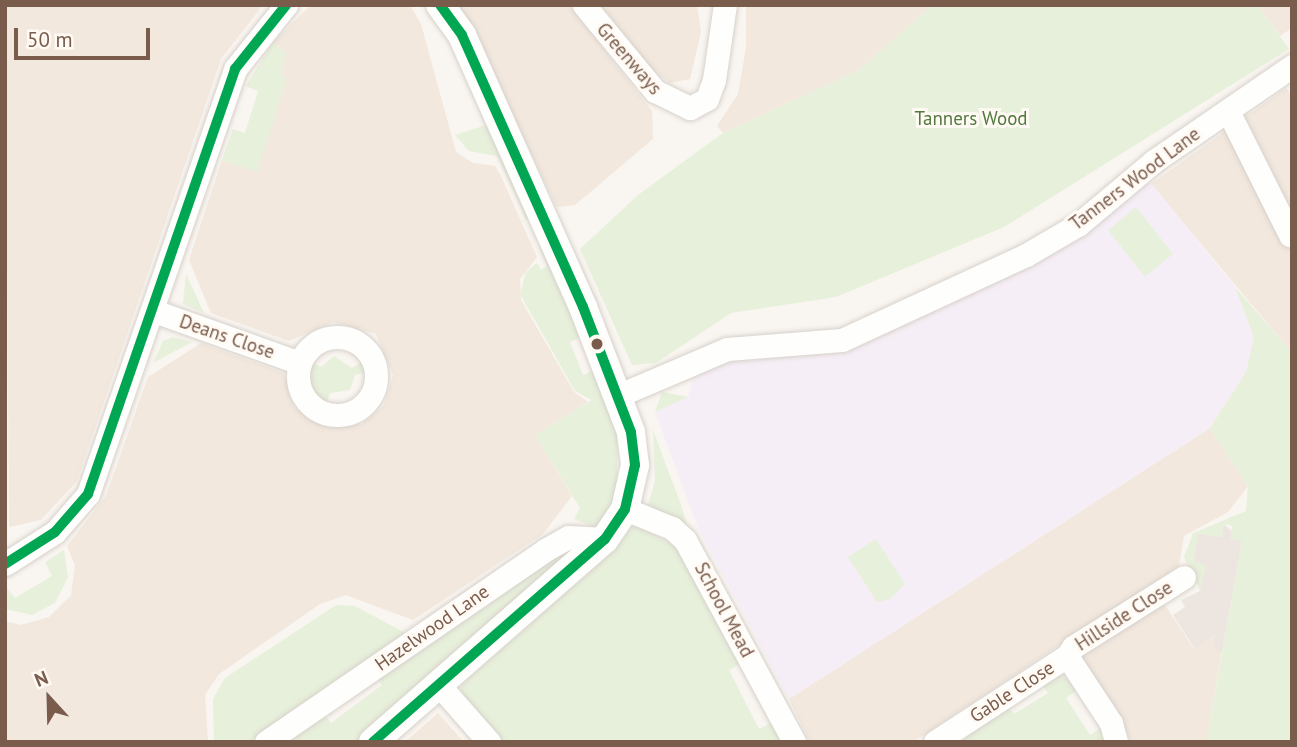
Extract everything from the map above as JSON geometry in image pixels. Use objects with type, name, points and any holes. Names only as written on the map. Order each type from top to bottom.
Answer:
[{"type":"street","points":[[5,564],[55,532],[88,494],[154,311],[235,69],[286,5]]},
{"type":"street","points":[[373,742],[606,539],[625,509],[634,448],[617,396],[462,36],[440,5]]},
{"type":"street","name":"Greenways","points":[[584,5],[655,91],[690,108],[707,99],[714,80],[725,5]]},
{"type":"street","name":"Tanners Wood Lane","points":[[617,396],[727,349],[833,343],[1053,241],[1292,66]]},
{"type":"street","points":[[1228,111],[1290,235]]},
{"type":"street","name":"Deans Close","points":[[154,311],[300,363]]},
{"type":"street","name":"School Mead","points":[[625,509],[672,528],[690,547],[794,742]]},
{"type":"street","name":"Hazelwood Lane","points":[[266,742],[545,550],[568,537],[606,539]]},
{"type":"street","name":"Hillside Close","points":[[1067,656],[1073,647],[1184,577]]},
{"type":"street","name":"Gable Close","points":[[943,740],[1067,656],[1111,723],[1116,742]]},
{"type":"street","points":[[439,685],[489,742]]},
{"type":"shaded area","points":[[5,5],[263,5],[221,59],[77,481],[41,520],[9,527]]},
{"type":"shaded area","points":[[311,5],[410,5],[421,24],[456,152],[473,163],[495,166],[537,257],[520,279],[521,300],[574,392],[588,402],[535,435],[572,496],[543,534],[413,620],[346,595],[320,604],[219,674],[205,695],[208,742],[5,742],[5,621],[21,625],[49,617],[71,595],[75,565],[67,546],[106,496],[148,377],[201,343],[284,373],[294,407],[328,428],[362,424],[384,405],[393,375],[376,334],[333,322],[289,341],[211,313],[189,260],[222,160],[257,171],[286,53],[273,42]]},
{"type":"shaded area","points":[[459,5],[569,5],[652,111],[653,139],[575,205],[557,207]]},
{"type":"shaded area","points":[[601,5],[697,5],[701,32],[690,79],[670,83],[653,71]]},
{"type":"shaded area","points":[[746,5],[933,5],[859,70],[723,133],[717,126],[738,94],[746,48]]},
{"type":"shaded area","points":[[1257,5],[1292,5],[1292,28],[1280,36]]},
{"type":"shaded area","points":[[1286,88],[1292,95],[1292,353],[1151,184]]},
{"type":"shaded area","points":[[1148,179],[1235,287],[1254,337],[1246,372],[1210,428],[789,699],[698,528],[655,412],[688,397],[695,371],[744,354],[841,348]]},
{"type":"shaded area","points":[[1210,428],[1248,486],[1228,512],[1184,536],[1179,566],[913,742],[810,742],[789,699]]},
{"type":"shaded area","points":[[1224,524],[1242,541],[1222,652],[1214,650],[1215,635],[1195,649],[1173,615],[1185,607],[1181,600],[1200,591],[1193,562],[1198,533],[1222,537]]},
{"type":"shaded area","points":[[1161,599],[1194,649],[1215,635],[1224,639],[1206,742],[1132,742],[1077,653]]},
{"type":"shaded area","points":[[438,713],[464,742],[405,742]]},
{"type":"green space","name":"Tanners Wood","points":[[933,5],[1257,5],[1289,49],[1004,227],[836,297],[731,313],[656,363],[632,365],[580,249],[638,195],[723,133],[859,70]]},
{"type":"green space","points":[[273,42],[286,53],[281,75],[287,79],[257,172],[222,160],[233,129],[245,133],[258,91],[246,86]]},
{"type":"green space","points":[[489,124],[533,217],[526,220],[497,156],[469,151],[455,135]]},
{"type":"green space","points":[[1136,207],[1173,254],[1145,277],[1108,230]]},
{"type":"green space","points":[[547,247],[584,336],[570,342],[583,375],[596,370],[617,424],[617,487],[608,522],[596,528],[574,519],[580,508],[535,435],[592,400],[575,391],[520,294],[526,272],[537,263],[541,270],[547,266],[540,250]]},
{"type":"green space","points":[[186,274],[204,313],[183,304]]},
{"type":"green space","points":[[1235,287],[1292,353],[1292,742],[1206,742],[1242,541],[1230,539],[1232,526],[1224,524],[1222,537],[1198,534],[1193,561],[1206,565],[1200,591],[1184,557],[1193,533],[1246,511],[1248,486],[1210,428],[1246,372],[1254,337]]},
{"type":"green space","points":[[173,337],[192,342],[153,363],[163,341]]},
{"type":"green space","points":[[334,356],[352,368],[365,360],[369,372],[355,375],[350,390],[330,393],[326,404],[312,392],[308,374],[311,362],[321,367]]},
{"type":"green space","points":[[662,392],[688,397],[655,412]]},
{"type":"green space","points":[[653,430],[689,531],[648,505],[655,481]]},
{"type":"green space","points":[[635,524],[679,548],[744,662],[729,670],[759,729],[775,721],[786,742],[502,742],[462,697],[461,685],[606,558]]},
{"type":"green space","points":[[876,539],[905,584],[890,599],[877,602],[848,557]]},
{"type":"green space","points":[[570,548],[579,552],[360,742],[279,742],[322,712],[331,723],[382,685],[373,673]]},
{"type":"green space","points":[[64,550],[68,577],[55,603],[32,615],[5,609],[5,586],[15,598],[52,576],[45,562]]},
{"type":"green space","points":[[336,605],[355,606],[409,635],[249,742],[214,742],[213,699],[225,678]]},
{"type":"green space","points":[[1060,674],[1079,689],[1066,698],[1090,735],[1103,727],[1108,742],[960,742],[1006,702],[1014,714],[1048,693],[1040,681]]},
{"type":"transit line","points":[[5,564],[55,532],[88,494],[235,69],[286,5]]},
{"type":"transit line","points":[[373,742],[605,539],[625,509],[635,465],[631,432],[583,307],[462,35],[440,5]]}]
